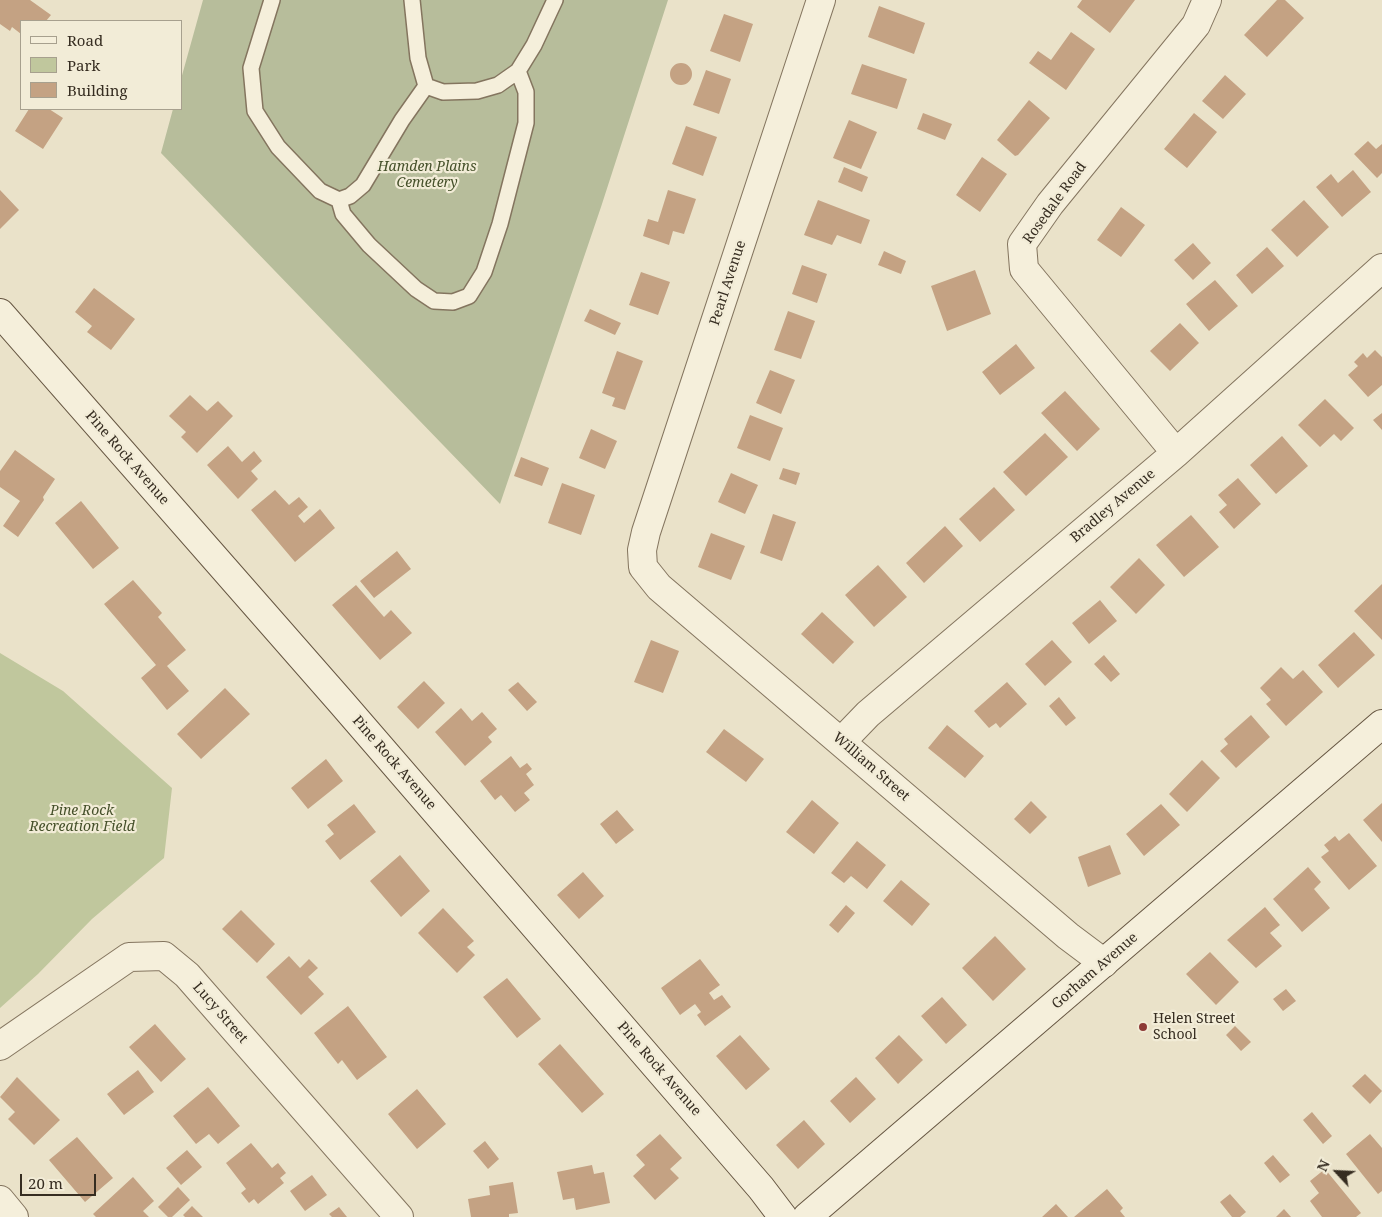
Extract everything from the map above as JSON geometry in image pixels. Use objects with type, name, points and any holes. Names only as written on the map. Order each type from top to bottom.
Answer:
[{"type":"street","name":"Pearl Avenue","points":[[643,567],[642,550],[646,532],[821,0]]},
{"type":"street","name":"Rosedale Road","points":[[1176,453],[1024,269],[1022,244],[1050,204],[1196,25],[1207,0]]},
{"type":"street","name":"Bradley Avenue","points":[[841,742],[868,714],[1176,453],[1382,268]]},
{"type":"street","name":"Pine Rock Avenue","points":[[0,313],[762,1188],[783,1217]]},
{"type":"street","name":"William Street","points":[[643,567],[659,587],[1068,936],[1104,963]]},
{"type":"street","name":"Gorham Avenue","points":[[807,1217],[1382,724]]},
{"type":"street","name":"Lucy Street","points":[[0,1046],[129,957],[164,956],[187,975],[398,1217]]},
{"type":"street","points":[[0,1200],[14,1217]]},
{"type":"lane","points":[[272,0],[251,68],[255,111],[278,147],[320,191],[339,200],[350,196],[363,185],[426,86],[418,58],[412,0]]},
{"type":"lane","points":[[426,86],[443,92],[477,91],[498,85],[518,71],[534,45],[555,0]]},
{"type":"lane","points":[[339,200],[343,214],[369,245],[416,290],[434,301],[453,302],[469,296],[484,272],[498,232],[526,122],[526,92],[518,71]]},
{"type":"green space","name":"Hamden Plains Cemetery","points":[[203,0],[668,0],[601,207],[500,504],[161,153],[173,110],[182,110],[182,75]]},
{"type":"green space","name":"Pine Rock Recreation Field","points":[[0,653],[63,691],[172,788],[164,858],[92,919],[38,974],[0,1008]]},
{"type":"building","points":[[0,0],[30,0],[51,15],[47,20],[20,20],[20,33],[12,27],[10,31],[0,24]]},
{"type":"building","points":[[1082,0],[1135,0],[1110,33],[1077,7]]},
{"type":"building","points":[[1277,0],[1285,0],[1304,18],[1267,57],[1244,35]]},
{"type":"building","points":[[879,6],[925,23],[914,54],[868,37]]},
{"type":"building","points":[[724,14],[753,24],[740,62],[710,51]]},
{"type":"building","points":[[1071,32],[1095,49],[1066,90],[1029,63],[1038,51],[1051,60]]},
{"type":"building","points":[[681,63],[689,66],[692,74],[689,82],[681,85],[673,82],[670,74],[673,66]]},
{"type":"building","points":[[862,64],[907,79],[897,109],[851,94]]},
{"type":"building","points":[[706,70],[731,79],[719,114],[693,105]]},
{"type":"building","points":[[1225,75],[1246,94],[1223,119],[1202,101]]},
{"type":"building","points":[[1029,100],[1050,118],[1018,155],[1015,156],[997,140]]},
{"type":"building","points":[[28,110],[51,110],[63,118],[43,149],[15,131]]},
{"type":"building","points":[[923,113],[952,124],[945,140],[917,129]]},
{"type":"building","points":[[1194,113],[1217,132],[1187,168],[1164,149]]},
{"type":"building","points":[[849,120],[877,132],[861,169],[833,158]]},
{"type":"building","points":[[686,126],[717,137],[703,176],[672,164]]},
{"type":"building","points":[[1368,141],[1376,149],[1382,144],[1382,173],[1377,178],[1354,154]]},
{"type":"building","points":[[982,157],[1007,174],[980,212],[956,195]]},
{"type":"building","points":[[844,167],[868,177],[862,192],[838,182]]},
{"type":"building","points":[[1353,170],[1371,192],[1342,217],[1316,187],[1331,174],[1338,183]]},
{"type":"building","points":[[0,190],[19,210],[0,229]]},
{"type":"building","points":[[668,190],[696,199],[684,234],[673,231],[669,245],[643,236],[648,219],[658,222]]},
{"type":"building","points":[[818,200],[870,220],[861,244],[837,235],[832,245],[804,235]]},
{"type":"building","points":[[1304,200],[1329,227],[1297,257],[1271,230]]},
{"type":"building","points":[[1121,207],[1145,225],[1121,257],[1097,240]]},
{"type":"building","points":[[1193,243],[1211,263],[1193,280],[1174,260]]},
{"type":"building","points":[[1267,247],[1284,266],[1252,294],[1236,275]]},
{"type":"building","points":[[884,251],[906,261],[901,274],[878,265]]},
{"type":"building","points":[[802,265],[827,274],[817,303],[792,294]]},
{"type":"building","points":[[975,270],[991,314],[947,331],[931,286]]},
{"type":"building","points":[[641,272],[670,282],[658,315],[629,305]]},
{"type":"building","points":[[1215,280],[1238,306],[1209,331],[1186,304]]},
{"type":"building","points":[[94,288],[135,319],[111,350],[87,332],[92,326],[75,312]]},
{"type":"building","points":[[590,309],[621,323],[615,335],[584,321]]},
{"type":"building","points":[[788,311],[815,321],[801,359],[774,350]]},
{"type":"building","points":[[1180,323],[1199,343],[1170,371],[1150,351]]},
{"type":"building","points":[[1016,344],[1035,368],[1000,395],[982,372]]},
{"type":"building","points":[[1375,350],[1382,357],[1382,385],[1368,397],[1348,375],[1358,366],[1354,362],[1363,353],[1367,358]]},
{"type":"building","points":[[617,351],[643,361],[625,410],[612,406],[615,398],[602,393]]},
{"type":"building","points":[[770,370],[795,380],[781,414],[756,403]]},
{"type":"building","points":[[1065,391],[1100,429],[1077,451],[1041,413]]},
{"type":"building","points":[[190,395],[207,411],[218,401],[233,416],[197,453],[181,437],[186,432],[169,416]]},
{"type":"building","points":[[1325,399],[1354,428],[1341,441],[1334,434],[1320,447],[1298,425]]},
{"type":"building","points":[[1382,413],[1382,430],[1373,420]]},
{"type":"building","points":[[750,415],[783,428],[770,461],[737,448]]},
{"type":"building","points":[[591,429],[617,441],[605,469],[579,458]]},
{"type":"building","points":[[1045,433],[1068,457],[1026,496],[1003,472]]},
{"type":"building","points":[[1282,436],[1308,466],[1276,494],[1250,465]]},
{"type":"building","points":[[228,446],[242,462],[254,451],[262,461],[251,471],[258,479],[238,499],[207,465]]},
{"type":"building","points":[[15,450],[55,479],[43,497],[44,500],[18,537],[3,526],[20,501],[0,487],[0,471]]},
{"type":"building","points":[[521,457],[549,468],[542,486],[514,476]]},
{"type":"building","points":[[783,468],[800,473],[796,485],[779,479]]},
{"type":"building","points":[[731,473],[758,485],[745,514],[718,502]]},
{"type":"building","points":[[1238,478],[1261,504],[1234,529],[1219,512],[1227,505],[1218,495]]},
{"type":"building","points":[[562,483],[595,495],[581,535],[548,523]]},
{"type":"building","points":[[994,487],[1015,510],[980,542],[959,519]]},
{"type":"building","points":[[275,490],[289,505],[299,497],[308,507],[298,516],[304,523],[320,509],[335,528],[295,562],[251,510]]},
{"type":"building","points":[[81,501],[119,548],[93,569],[55,523]]},
{"type":"building","points":[[773,514],[796,522],[782,561],[760,553]]},
{"type":"building","points":[[1191,515],[1219,547],[1184,577],[1156,545]]},
{"type":"building","points":[[945,526],[963,546],[924,583],[906,563]]},
{"type":"building","points":[[711,533],[745,546],[731,580],[698,567]]},
{"type":"building","points":[[397,551],[411,569],[374,598],[360,581]]},
{"type":"building","points":[[1139,558],[1165,585],[1136,614],[1110,587]]},
{"type":"building","points":[[878,565],[907,597],[874,627],[845,595]]},
{"type":"building","points":[[133,580],[162,613],[158,617],[186,650],[167,666],[189,691],[167,710],[141,678],[156,665],[104,604]]},
{"type":"building","points":[[1382,584],[1382,640],[1354,611]]},
{"type":"building","points":[[356,585],[384,617],[391,610],[412,633],[380,660],[332,605]]},
{"type":"building","points":[[1100,600],[1117,621],[1089,644],[1072,623]]},
{"type":"building","points":[[822,612],[854,642],[833,664],[801,634]]},
{"type":"building","points":[[1354,632],[1375,655],[1338,688],[1318,665]]},
{"type":"building","points":[[651,640],[679,651],[663,693],[634,682]]},
{"type":"building","points":[[1052,640],[1072,662],[1045,686],[1025,664]]},
{"type":"building","points":[[1104,655],[1120,674],[1111,682],[1094,664]]},
{"type":"building","points":[[1281,667],[1293,679],[1303,670],[1323,692],[1286,726],[1266,704],[1271,700],[1260,688]]},
{"type":"building","points":[[424,681],[445,703],[418,729],[397,707]]},
{"type":"building","points":[[518,682],[537,702],[527,711],[508,690]]},
{"type":"building","points":[[1007,682],[1027,704],[1000,728],[996,723],[989,728],[974,711]]},
{"type":"building","points":[[225,688],[250,714],[201,759],[177,734]]},
{"type":"building","points":[[1059,697],[1076,718],[1066,726],[1049,706]]},
{"type":"building","points":[[461,708],[472,721],[482,712],[497,729],[488,737],[492,742],[465,766],[435,732]]},
{"type":"building","points":[[1251,715],[1270,737],[1236,768],[1220,751],[1228,744],[1224,739]]},
{"type":"building","points":[[947,725],[984,756],[965,778],[928,748]]},
{"type":"building","points":[[724,729],[764,759],[746,782],[706,752]]},
{"type":"building","points":[[511,756],[520,768],[527,763],[532,769],[526,774],[534,785],[524,793],[530,800],[515,812],[501,795],[495,800],[480,781]]},
{"type":"building","points":[[326,759],[343,781],[308,809],[291,788]]},
{"type":"building","points":[[1202,760],[1220,778],[1187,812],[1169,794]]},
{"type":"building","points":[[812,800],[839,823],[814,854],[786,832]]},
{"type":"building","points":[[1031,801],[1047,817],[1030,834],[1014,819]]},
{"type":"building","points":[[1382,803],[1382,842],[1363,820]]},
{"type":"building","points":[[354,804],[376,832],[340,860],[325,841],[334,834],[327,825]]},
{"type":"building","points":[[1161,804],[1180,825],[1144,856],[1126,834]]},
{"type":"building","points":[[617,810],[634,830],[616,844],[600,824]]},
{"type":"building","points":[[1349,833],[1377,866],[1349,890],[1321,857],[1329,851],[1324,845],[1335,836],[1339,841]]},
{"type":"building","points":[[857,841],[886,865],[867,889],[851,876],[844,883],[831,873]]},
{"type":"building","points":[[1110,845],[1121,874],[1088,887],[1078,857]]},
{"type":"building","points":[[400,855],[430,891],[401,917],[370,881]]},
{"type":"building","points":[[1308,867],[1321,882],[1314,889],[1330,908],[1302,932],[1273,899]]},
{"type":"building","points":[[583,872],[604,896],[579,919],[557,895]]},
{"type":"building","points":[[901,880],[930,904],[912,926],[883,901]]},
{"type":"building","points":[[846,905],[855,913],[838,933],[829,925]]},
{"type":"building","points":[[1265,907],[1280,925],[1270,933],[1282,946],[1256,968],[1227,940]]},
{"type":"building","points":[[443,908],[474,941],[467,947],[475,955],[457,973],[418,933]]},
{"type":"building","points":[[241,910],[275,944],[257,963],[222,929]]},
{"type":"building","points":[[995,936],[1026,969],[993,1001],[962,968]]},
{"type":"building","points":[[1210,952],[1239,982],[1216,1005],[1186,974]]},
{"type":"building","points":[[289,956],[300,968],[309,959],[318,968],[308,977],[324,994],[301,1015],[266,977]]},
{"type":"building","points":[[700,959],[720,985],[709,993],[714,1000],[722,995],[731,1007],[705,1026],[697,1015],[701,1012],[695,1004],[680,1015],[661,988]]},
{"type":"building","points":[[507,978],[541,1019],[517,1038],[483,997]]},
{"type":"building","points":[[1286,989],[1296,1001],[1283,1011],[1273,999]]},
{"type":"building","points":[[942,997],[967,1025],[946,1044],[921,1016]]},
{"type":"building","points":[[348,1006],[387,1057],[357,1080],[342,1060],[338,1064],[314,1033]]},
{"type":"building","points":[[155,1024],[186,1059],[161,1082],[129,1047]]},
{"type":"building","points":[[1235,1026],[1251,1042],[1241,1051],[1226,1035]]},
{"type":"building","points":[[740,1035],[770,1069],[746,1090],[716,1056]]},
{"type":"building","points":[[899,1035],[923,1060],[898,1084],[875,1058]]},
{"type":"building","points":[[560,1044],[604,1094],[582,1113],[538,1064]]},
{"type":"building","points":[[138,1070],[154,1092],[124,1115],[107,1094]]},
{"type":"building","points":[[1365,1074],[1382,1091],[1370,1104],[1352,1086]]},
{"type":"building","points":[[17,1077],[60,1120],[34,1145],[8,1119],[15,1112],[0,1097]]},
{"type":"building","points":[[856,1077],[876,1099],[850,1123],[830,1101]]},
{"type":"building","points":[[208,1087],[240,1126],[218,1144],[209,1134],[196,1144],[173,1116]]},
{"type":"building","points":[[417,1089],[446,1124],[417,1149],[388,1114]]},
{"type":"building","points":[[1312,1112],[1332,1136],[1323,1144],[1303,1120]]},
{"type":"building","points":[[804,1120],[825,1144],[798,1169],[776,1145]]},
{"type":"building","points":[[660,1134],[682,1158],[670,1169],[679,1178],[655,1200],[633,1176],[645,1165],[636,1155]]},
{"type":"building","points":[[1370,1134],[1382,1148],[1382,1191],[1378,1194],[1346,1154]]},
{"type":"building","points":[[77,1137],[113,1178],[85,1202],[49,1160]]},
{"type":"building","points":[[485,1141],[499,1159],[488,1169],[473,1151]]},
{"type":"building","points":[[251,1143],[272,1168],[278,1163],[286,1173],[280,1178],[284,1183],[258,1204],[254,1199],[249,1203],[241,1193],[246,1189],[226,1163]]},
{"type":"building","points":[[187,1150],[202,1167],[181,1185],[166,1168]]},
{"type":"building","points":[[1273,1155],[1290,1175],[1280,1183],[1264,1163]]},
{"type":"building","points":[[592,1165],[594,1174],[604,1172],[610,1203],[576,1210],[574,1198],[563,1200],[557,1172]]},
{"type":"building","points":[[1325,1169],[1361,1213],[1356,1217],[1322,1217],[1310,1201],[1319,1193],[1310,1181]]},
{"type":"building","points":[[312,1175],[327,1195],[305,1211],[290,1191]]},
{"type":"building","points":[[133,1177],[154,1201],[143,1211],[149,1217],[96,1217],[93,1214]]},
{"type":"building","points":[[513,1182],[518,1213],[509,1214],[509,1217],[471,1217],[468,1199],[490,1195],[489,1186]]},
{"type":"building","points":[[178,1187],[190,1200],[172,1217],[168,1217],[158,1207]]},
{"type":"building","points":[[1107,1189],[1123,1208],[1120,1211],[1125,1217],[1074,1217]]},
{"type":"building","points":[[1230,1194],[1246,1212],[1240,1217],[1232,1217],[1220,1202]]},
{"type":"building","points":[[1056,1204],[1068,1217],[1042,1217]]},
{"type":"building","points":[[192,1206],[203,1217],[185,1217],[183,1215]]},
{"type":"building","points":[[339,1207],[347,1217],[332,1217],[329,1214]]},
{"type":"building","points":[[1284,1209],[1291,1217],[1276,1217]]},
{"type":"place","name":"Helen Street School","points":[[1143,1027]]}]
